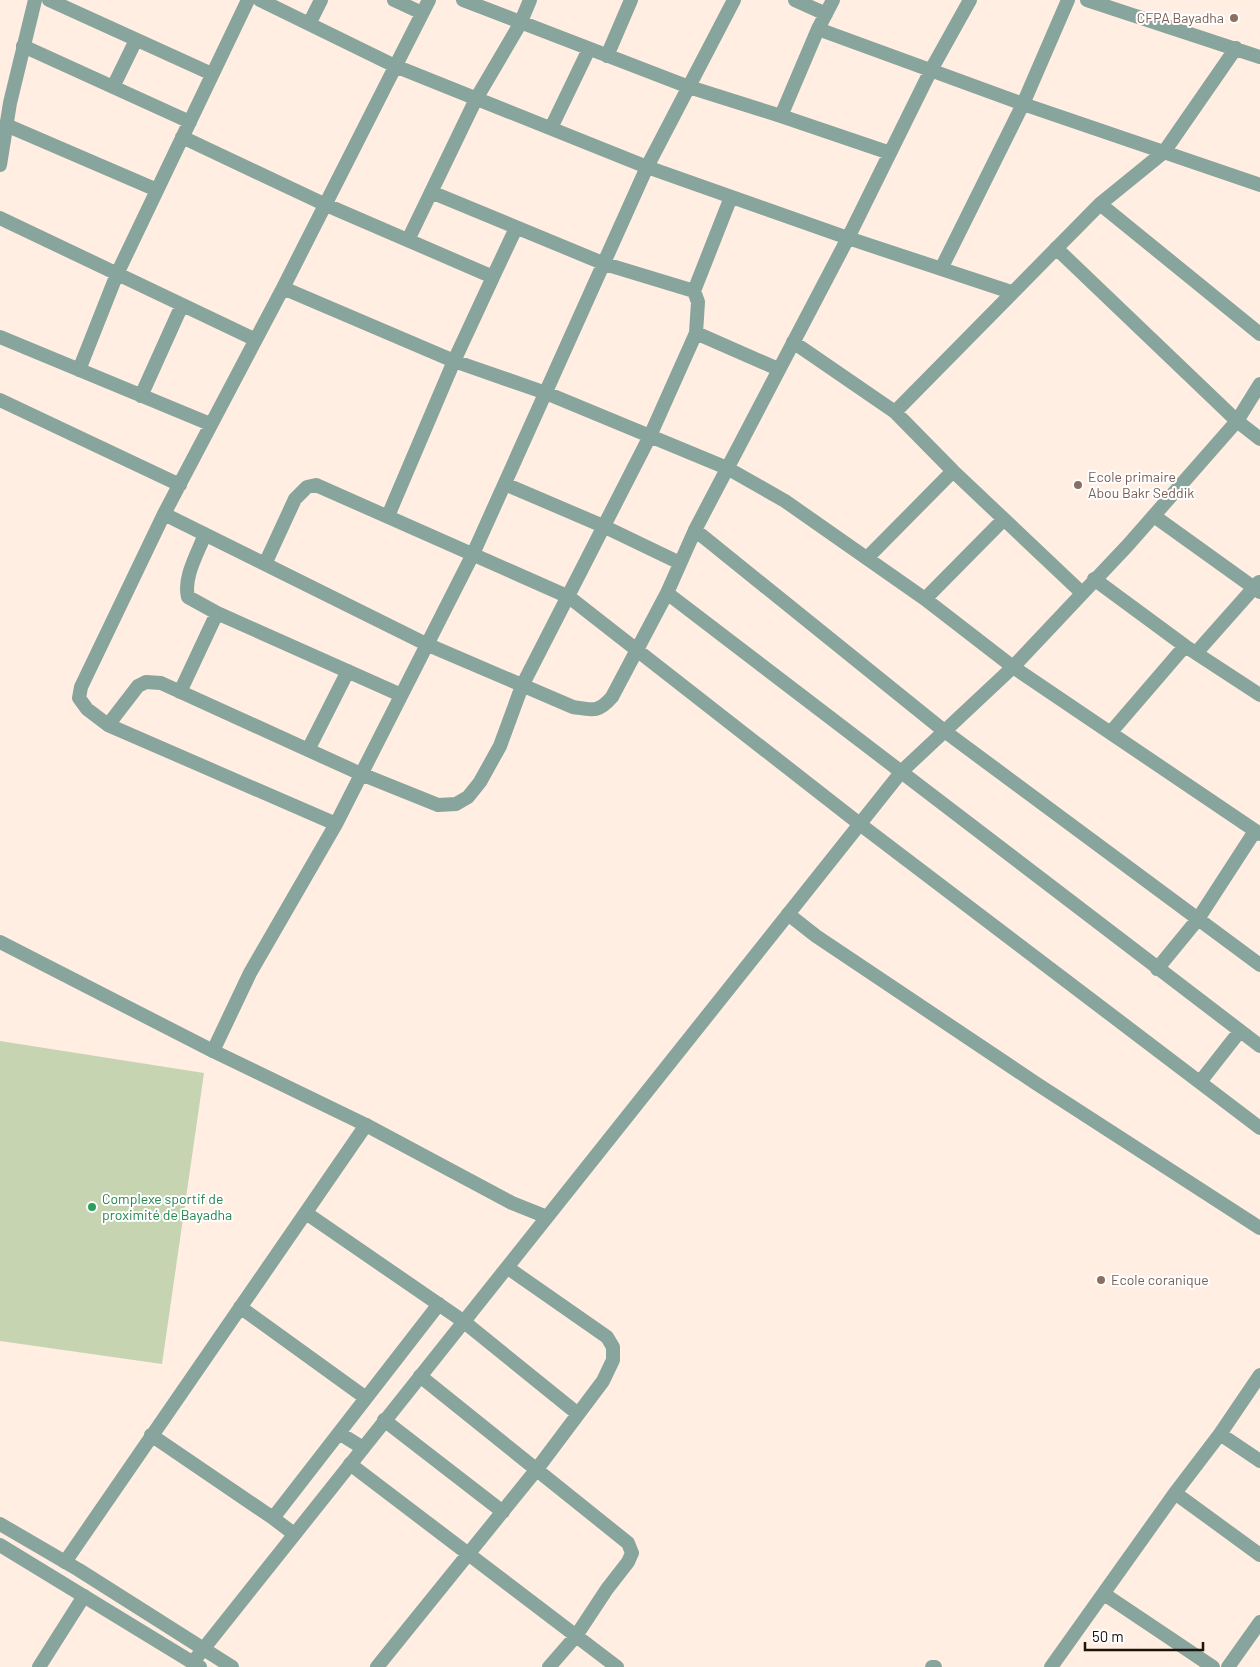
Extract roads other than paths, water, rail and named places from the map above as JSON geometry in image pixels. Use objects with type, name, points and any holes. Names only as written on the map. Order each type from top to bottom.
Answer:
[{"type":"street","points":[[0,165],[6,125],[35,0]]},
{"type":"street","points":[[49,0],[212,74]]},
{"type":"street","points":[[79,370],[117,274],[248,0]]},
{"type":"street","points":[[260,0],[395,66],[648,167],[848,238],[1011,292]]},
{"type":"street","points":[[309,24],[321,0]]},
{"type":"street","points":[[394,0],[422,13]]},
{"type":"street","points":[[336,824],[108,725],[87,708],[79,698],[81,687],[164,514],[429,0]]},
{"type":"street","points":[[462,0],[520,24],[689,87],[890,153]]},
{"type":"street","points":[[408,240],[476,98],[520,24],[530,0]]},
{"type":"street","points":[[607,56],[631,0]]},
{"type":"street","points":[[213,1051],[250,974],[336,824],[473,554],[648,167],[734,0]]},
{"type":"street","points":[[795,0],[826,14]]},
{"type":"street","points":[[782,116],[818,29],[834,0]]},
{"type":"street","points":[[164,514],[426,644],[574,707],[594,710],[603,707],[612,697],[667,592],[695,530],[848,238],[930,70],[970,0]]},
{"type":"street","points":[[942,269],[1022,104],[1068,0]]},
{"type":"street","points":[[1087,0],[1260,57]]},
{"type":"street","points":[[818,29],[1022,104],[1260,185]]},
{"type":"street","points":[[113,87],[136,40]]},
{"type":"street","points":[[23,46],[190,122]]},
{"type":"street","points":[[895,412],[1011,292],[1100,204],[1164,152],[1236,48]]},
{"type":"street","points":[[551,128],[589,49]]},
{"type":"street","points":[[6,125],[157,190]]},
{"type":"street","points":[[182,137],[324,204],[494,277]]},
{"type":"street","points":[[431,192],[605,264],[694,290]]},
{"type":"street","points":[[108,725],[130,694],[146,682],[161,683],[361,774],[438,805],[456,804],[468,796],[480,782],[500,746],[522,686],[650,436],[696,333],[698,302],[694,290],[731,197]]},
{"type":"street","points":[[1100,204],[1260,334]]},
{"type":"street","points":[[0,218],[254,339]]},
{"type":"street","points":[[388,516],[454,360],[516,228]]},
{"type":"street","points":[[1056,248],[1237,421],[1260,439]]},
{"type":"street","points":[[282,288],[454,360],[546,393],[727,468],[785,501],[925,599],[1013,668],[1257,832],[1198,919],[1157,969]]},
{"type":"street","points":[[141,396],[182,305]]},
{"type":"street","points":[[696,333],[778,369]]},
{"type":"street","points":[[0,337],[210,424]]},
{"type":"street","points":[[793,342],[895,412],[953,471],[1082,593]]},
{"type":"street","points":[[0,1546],[197,1664],[202,1648],[463,1321],[508,1268],[902,771],[943,730],[1013,668],[1154,516],[1237,421],[1260,384]]},
{"type":"street","points":[[0,400],[180,485]]},
{"type":"street","points":[[866,558],[953,471]]},
{"type":"street","points":[[505,484],[603,526],[680,563]]},
{"type":"street","points":[[265,564],[295,499],[307,486],[316,485],[569,597],[861,825],[1260,1128]]},
{"type":"street","points":[[1110,732],[1190,650],[1258,587],[1154,516]]},
{"type":"street","points":[[925,599],[1004,519]]},
{"type":"street","points":[[695,530],[943,730],[1260,965]]},
{"type":"street","points":[[205,534],[186,587],[188,597],[217,613],[400,695]]},
{"type":"street","points":[[1094,579],[1190,650],[1260,695]]},
{"type":"street","points":[[667,592],[1260,1046]]},
{"type":"street","points":[[180,692],[217,613]]},
{"type":"street","points":[[308,750],[348,671]]},
{"type":"street","points":[[788,914],[816,936],[1036,1084],[1260,1228]]},
{"type":"street","points":[[0,942],[213,1051],[366,1125],[512,1203],[547,1217]]},
{"type":"street","points":[[1200,1082],[1240,1032]]},
{"type":"street","points":[[65,1562],[366,1125]]},
{"type":"street","points":[[306,1213],[463,1321],[578,1414]]},
{"type":"street","points":[[377,1667],[538,1469],[578,1414],[613,1360],[614,1347],[607,1337],[508,1268]]},
{"type":"street","points":[[273,1518],[439,1304]]},
{"type":"street","points":[[240,1307],[366,1398]]},
{"type":"street","points":[[1051,1667],[1175,1493],[1220,1434],[1260,1375]]},
{"type":"street","points":[[420,1376],[628,1543],[632,1553],[628,1562],[607,1589],[576,1636],[549,1667]]},
{"type":"street","points":[[384,1420],[504,1512]]},
{"type":"street","points":[[339,1433],[363,1448]]},
{"type":"street","points":[[1220,1434],[1260,1461]]},
{"type":"street","points":[[151,1435],[294,1534]]},
{"type":"street","points":[[350,1464],[617,1667]]},
{"type":"street","points":[[1175,1493],[1260,1555]]},
{"type":"street","points":[[0,1524],[65,1562],[232,1667]]},
{"type":"street","points":[[1104,1594],[1213,1667]]},
{"type":"street","points":[[39,1667],[84,1596]]},
{"type":"street","points":[[1228,1667],[1260,1622]]},
{"type":"place","name":"CFPA Bayadha","points":[[1234,18]]},
{"type":"place","name":"Ecole primaire Abou Bakr Seddik","points":[[1078,485]]},
{"type":"place","name":"Complexe sportif de proximité de Bayadha","points":[[92,1207]]},
{"type":"place","name":"Ecole coranique","points":[[1101,1280]]}]
